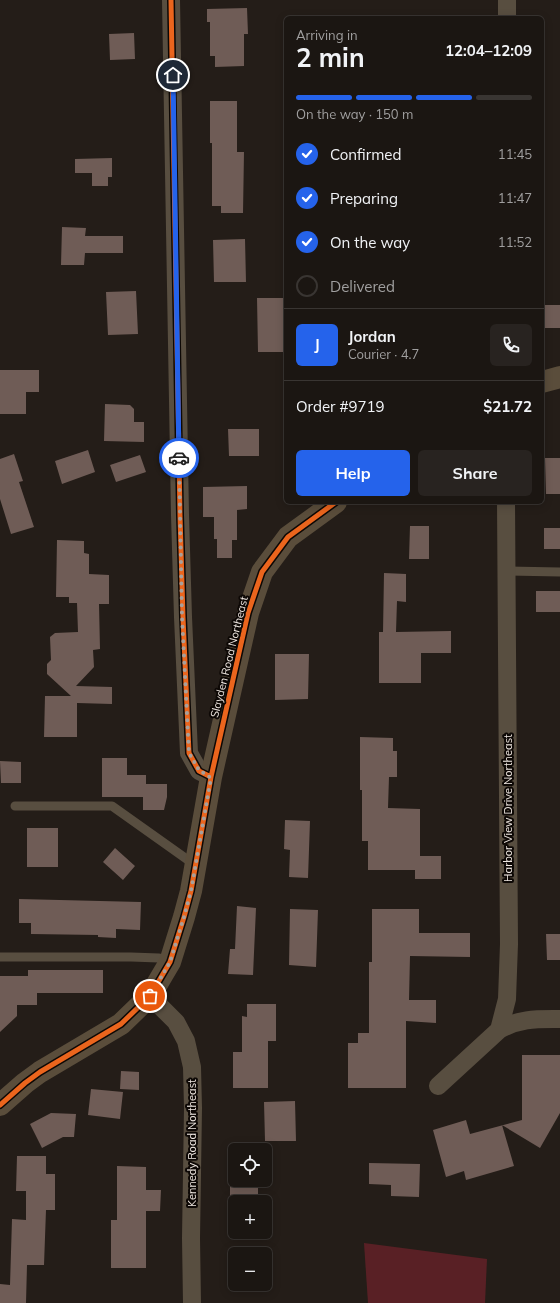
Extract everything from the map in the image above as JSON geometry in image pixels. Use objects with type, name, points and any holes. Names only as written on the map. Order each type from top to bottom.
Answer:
[{"type":"street","points":[[171,0],[182,617],[189,753],[199,770],[211,778]]},
{"type":"street","points":[[507,0],[507,16]]},
{"type":"street","points":[[544,381],[560,377]]},
{"type":"street","name":"Slayden Road Northeast","points":[[150,996],[170,962],[184,917],[211,778],[248,613],[262,572],[288,537],[333,504]]},
{"type":"street","name":"Harbor View Drive Northeast","points":[[500,1030],[505,1010],[509,967],[506,504]]},
{"type":"street","points":[[0,1105],[35,1076],[122,1024],[150,996]]},
{"type":"street","name":"Kennedy Road Northeast","points":[[150,996],[176,1022],[186,1041],[192,1067],[192,1303]]},
{"type":"street","points":[[438,1086],[500,1030],[512,1023],[522,1020],[560,1019]]},
{"type":"lane","points":[[506,571],[560,572]]},
{"type":"lane","points":[[15,806],[112,806],[188,860],[196,861]]},
{"type":"lane","points":[[0,957],[131,957],[159,958],[170,962]]},
{"type":"shaded area","points":[[364,1243],[487,1259],[485,1303],[368,1303]]},
{"type":"building","points":[[247,8],[248,34],[244,34],[244,66],[215,67],[215,56],[210,56],[210,22],[207,22],[207,9]]},
{"type":"building","points":[[134,33],[135,59],[110,60],[109,34]]},
{"type":"building","points":[[210,101],[237,101],[237,152],[244,152],[243,213],[221,213],[221,206],[212,206]]},
{"type":"building","points":[[112,158],[112,177],[108,177],[108,186],[92,186],[92,173],[75,173],[75,159]]},
{"type":"building","points":[[62,227],[86,228],[85,236],[123,236],[123,253],[85,253],[84,265],[61,265]]},
{"type":"building","points":[[245,239],[246,282],[214,282],[213,240]]},
{"type":"building","points":[[136,291],[138,334],[108,335],[106,292]]},
{"type":"building","points":[[257,298],[284,298],[284,352],[258,352]]},
{"type":"building","points":[[544,305],[560,305],[560,328],[544,328]]},
{"type":"building","points":[[0,370],[39,370],[39,392],[26,392],[26,414],[0,414]]},
{"type":"building","points":[[105,404],[130,405],[134,409],[134,422],[144,422],[144,442],[104,441]]},
{"type":"building","points":[[228,429],[259,429],[259,456],[229,456]]},
{"type":"building","points":[[88,450],[95,472],[62,484],[55,461]]},
{"type":"building","points":[[14,454],[23,481],[19,482],[34,527],[11,534],[0,499],[0,459]]},
{"type":"building","points":[[140,455],[146,472],[116,482],[110,465]]},
{"type":"building","points":[[545,458],[560,458],[560,494],[546,494]]},
{"type":"building","points":[[247,486],[247,509],[237,510],[237,540],[232,540],[232,558],[217,558],[217,539],[214,539],[214,517],[203,517],[203,487]]},
{"type":"building","points":[[410,526],[429,526],[429,559],[409,559]]},
{"type":"building","points":[[544,528],[560,528],[560,549],[544,549]]},
{"type":"building","points":[[57,540],[84,541],[84,553],[89,554],[89,574],[109,575],[109,604],[99,604],[100,649],[93,650],[94,667],[76,686],[112,687],[112,704],[77,703],[77,737],[44,737],[45,696],[71,696],[47,674],[47,664],[51,660],[50,637],[55,633],[78,632],[77,603],[69,603],[69,597],[56,597]]},
{"type":"building","points":[[384,573],[406,574],[406,602],[397,601],[396,632],[451,631],[451,653],[421,653],[421,683],[379,683],[379,632],[383,632]]},
{"type":"building","points":[[536,591],[560,591],[560,612],[536,612]]},
{"type":"building","points":[[275,654],[309,654],[308,699],[275,700]]},
{"type":"building","points":[[360,737],[393,738],[393,751],[397,751],[397,777],[389,777],[388,808],[420,809],[420,856],[441,856],[441,879],[415,879],[415,870],[368,870],[368,841],[362,841]]},
{"type":"building","points":[[102,758],[127,758],[127,775],[146,775],[146,784],[167,784],[167,797],[164,810],[143,810],[143,797],[102,797]]},
{"type":"building","points":[[0,761],[21,762],[21,783],[1,783]]},
{"type":"building","points":[[285,820],[310,821],[308,878],[289,877],[290,850],[284,849]]},
{"type":"building","points":[[27,828],[58,828],[58,867],[27,867]]},
{"type":"building","points":[[115,848],[135,866],[123,880],[103,862]]},
{"type":"building","points":[[19,899],[141,902],[140,930],[116,929],[116,938],[98,937],[98,935],[31,934],[31,923],[19,923]]},
{"type":"building","points":[[237,906],[256,908],[253,975],[228,974],[230,949],[235,949]]},
{"type":"building","points":[[290,909],[318,910],[316,967],[289,965]]},
{"type":"building","points":[[372,909],[419,909],[419,933],[470,933],[470,957],[410,956],[409,1000],[436,1000],[436,1023],[406,1021],[406,1088],[348,1088],[348,1043],[358,1043],[358,1033],[369,1033],[369,962],[372,962]]},
{"type":"building","points":[[546,934],[560,934],[560,960],[547,960]]},
{"type":"building","points":[[28,970],[103,970],[103,993],[37,993],[37,1005],[17,1005],[17,1016],[0,1032],[0,976],[28,976]]},
{"type":"building","points":[[247,1004],[276,1004],[276,1041],[268,1041],[268,1088],[233,1088],[233,1052],[242,1052],[242,1016],[247,1017]]},
{"type":"building","points":[[522,1055],[560,1055],[560,1113],[540,1148],[502,1125],[522,1120]]},
{"type":"building","points":[[121,1071],[139,1072],[139,1090],[120,1089]]},
{"type":"building","points":[[91,1089],[123,1092],[120,1119],[88,1115]]},
{"type":"building","points":[[295,1101],[296,1141],[265,1141],[264,1102]]},
{"type":"building","points":[[51,1113],[76,1114],[74,1137],[63,1137],[42,1148],[30,1124]]},
{"type":"building","points":[[466,1120],[470,1134],[502,1125],[514,1166],[466,1180],[464,1171],[446,1177],[433,1130]]},
{"type":"building","points":[[17,1156],[46,1156],[46,1174],[55,1174],[55,1210],[46,1210],[44,1265],[27,1265],[26,1303],[0,1303],[0,1284],[10,1285],[12,1219],[26,1220],[26,1191],[16,1191]]},
{"type":"building","points":[[369,1163],[420,1164],[419,1197],[391,1196],[391,1185],[369,1184]]},
{"type":"building","points":[[117,1166],[146,1167],[146,1190],[161,1190],[160,1211],[146,1211],[146,1268],[111,1268],[111,1220],[117,1220]]},
{"type":"building","points":[[230,1187],[258,1187],[258,1195],[230,1195]]},
{"type":"cycle path","points":[[171,0],[180,515],[189,753],[199,771],[211,777]]},
{"type":"cycle path","points":[[0,1105],[40,1072],[121,1024],[150,996],[170,962],[191,891],[211,777],[248,613],[262,572],[288,537],[333,504]]},
{"type":"way so far","points":[[150,996],[170,962],[176,947],[191,891],[211,778],[199,770],[189,753],[182,617],[179,458]]},
{"type":"route","points":[[173,75],[179,458]]}]
